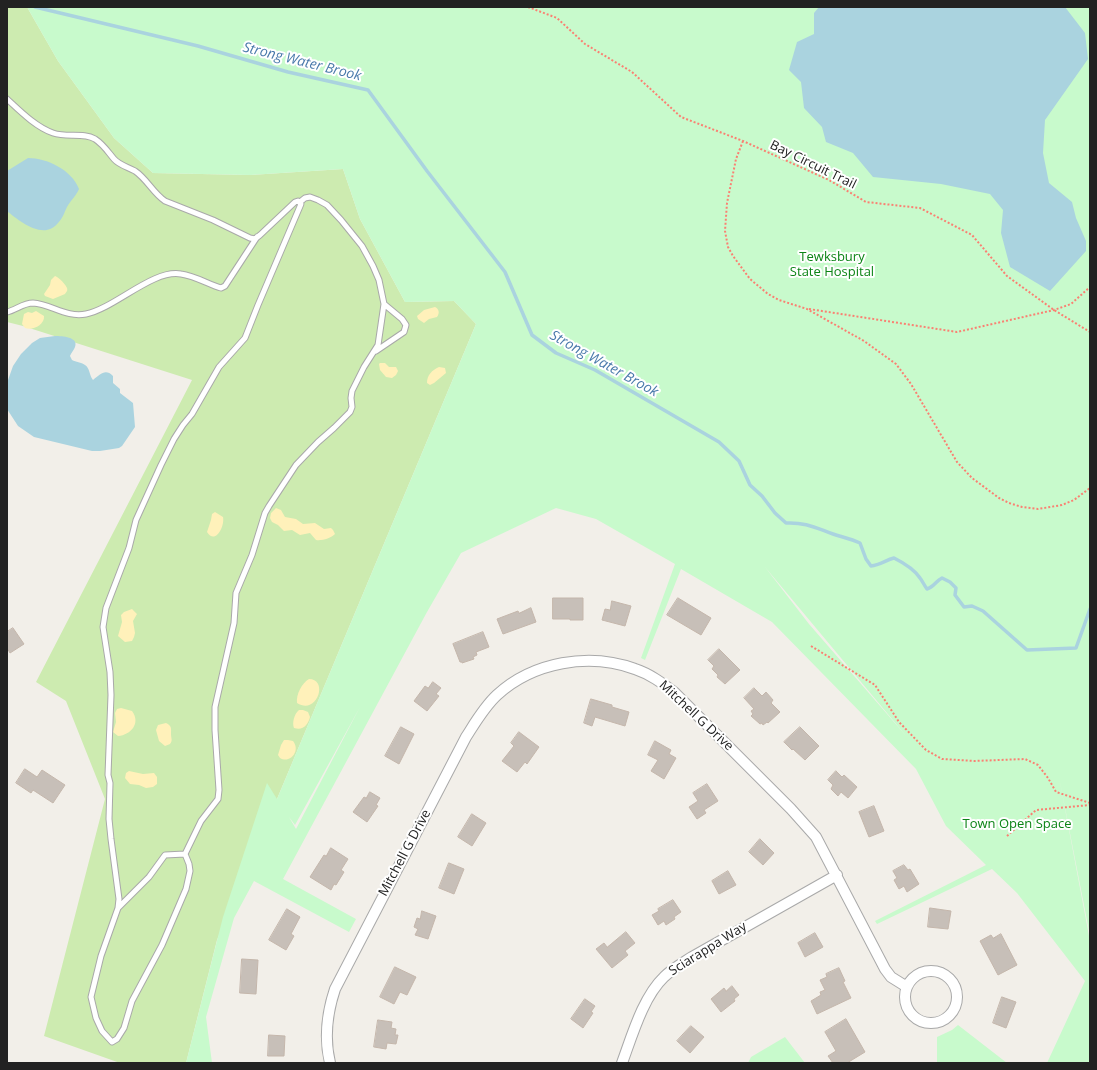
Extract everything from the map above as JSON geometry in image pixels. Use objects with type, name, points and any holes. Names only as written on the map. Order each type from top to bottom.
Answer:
[{"type":"street","name":"Mitchell G Drive","points":[[330,1063],[327,1048],[327,1025],[331,1000],[335,989],[466,737],[482,713],[496,696],[519,680],[545,668],[579,661],[594,660],[616,663],[635,669],[654,678],[674,692],[712,728],[791,809],[816,838],[885,969],[893,979],[906,987]]},
{"type":"street","name":"Sciarappa Way","points":[[622,1063],[648,997],[658,983],[670,971],[836,875]]},
{"type":"street","points":[[931,971],[943,974],[948,978],[955,989],[956,1002],[954,1008],[951,1013],[942,1020],[929,1023],[923,1022],[914,1017],[907,1007],[905,996],[906,987],[916,976],[924,972],[931,971]]},
{"type":"lane","points":[[7,99],[40,127],[54,134],[88,136],[94,139],[106,148],[118,163],[136,172],[165,201],[213,220],[250,238],[255,239],[257,237]]},
{"type":"lane","points":[[7,312],[25,304],[33,303],[72,314],[88,314],[165,274],[180,274],[221,288],[225,286],[257,237],[293,204],[310,197],[326,205],[341,220],[362,246],[373,266],[384,304],[378,345],[352,391],[352,407],[350,412],[296,464],[265,513],[252,555],[236,593],[234,623],[214,713],[219,795],[216,802],[201,821],[185,854],[190,871],[186,889],[162,945],[132,1001],[124,1028],[117,1040],[112,1042],[102,1031],[96,1018],[90,997],[101,956],[118,908],[119,899],[109,819],[110,783],[108,775],[111,695],[110,672],[104,627],[106,608],[129,548],[136,520],[161,465],[177,435],[192,414],[219,367],[245,338],[300,202]]},
{"type":"lane","points":[[375,352],[401,335],[406,325],[402,319],[384,304]]},
{"type":"lane","points":[[118,908],[149,877],[165,855],[185,854]]},
{"type":"path","name":"Bay Circuit Trail","points":[[528,7],[557,18],[585,44],[632,72],[681,117],[743,141],[829,180],[866,202],[920,208],[972,235],[1007,276],[1054,310],[1090,332]]},
{"type":"path","points":[[743,141],[736,159],[727,203],[725,231],[728,247],[743,272],[759,287],[779,300],[807,309],[957,332],[1054,310],[1071,304],[1090,287]]},
{"type":"path","points":[[807,309],[864,341],[896,364],[911,384],[957,462],[972,478],[999,498],[1022,507],[1038,509],[1062,505],[1074,500],[1090,488]]},
{"type":"path","points":[[811,646],[875,685],[899,722],[926,750],[942,759],[974,761],[1025,760],[1038,765],[1056,792],[1090,804]]},
{"type":"path","points":[[1007,836],[1036,810],[1090,804]]},
{"type":"green space","points":[[7,7],[27,7],[58,61],[114,138],[153,173],[250,175],[343,169],[360,219],[405,302],[454,301],[476,324],[217,940],[186,1063],[120,1063],[44,1036],[105,799],[66,701],[36,682],[192,380],[7,322]]},
{"type":"green space","name":"Tewksbury State Hospital","points":[[27,7],[1090,7],[1090,936],[1059,777],[1090,941],[1090,1063],[1047,1063],[1085,981],[1017,893],[992,869],[877,924],[875,921],[986,865],[946,826],[916,769],[772,622],[681,569],[645,660],[641,658],[675,564],[596,519],[556,508],[461,553],[427,612],[283,879],[356,919],[349,932],[254,881],[234,918],[206,1017],[212,1063],[186,1063],[223,917],[267,783],[277,799],[476,324],[454,301],[405,302],[360,219],[343,169],[250,175],[153,173],[114,138],[58,61]],"holes":[[[765,567],[907,737],[809,624]],[[360,707],[296,829],[289,817],[295,825]]]},
{"type":"green space","points":[[958,1025],[1007,1063],[937,1063],[937,1037],[952,1030]]},
{"type":"green space","points":[[785,1037],[805,1063],[748,1063],[751,1057]]},
{"type":"sand","points":[[55,276],[64,283],[67,290],[65,294],[53,299],[45,296],[44,294],[50,285],[51,280]]},
{"type":"sand","points":[[435,307],[439,311],[437,317],[429,319],[424,323],[418,319],[417,316],[424,310]]},
{"type":"sand","points":[[36,311],[44,316],[44,319],[40,325],[34,328],[25,328],[22,324],[24,314]]},
{"type":"sand","points":[[380,363],[385,363],[389,367],[396,367],[398,371],[396,375],[392,378],[386,377],[380,370]]},
{"type":"sand","points":[[439,367],[445,368],[446,373],[430,385],[427,383],[429,375],[432,371]]},
{"type":"sand","points":[[276,508],[281,510],[285,517],[296,519],[303,524],[315,523],[324,529],[331,528],[335,534],[326,539],[316,540],[310,533],[300,535],[292,530],[284,531],[272,522],[270,518],[271,513]]},
{"type":"sand","points":[[215,512],[223,517],[223,521],[221,530],[216,536],[213,537],[207,532],[212,514]]},
{"type":"sand","points":[[132,609],[137,614],[133,621],[135,633],[132,641],[125,642],[118,636],[122,622],[121,615]]},
{"type":"sand","points":[[309,679],[315,681],[318,685],[318,696],[310,705],[304,706],[297,703],[297,696],[302,686]]},
{"type":"sand","points":[[121,708],[132,711],[135,715],[135,724],[131,731],[118,736],[113,732],[116,722],[115,713],[117,709]]},
{"type":"sand","points":[[299,710],[308,712],[310,717],[305,727],[297,729],[293,726],[293,721]]},
{"type":"sand","points":[[166,723],[171,727],[172,740],[170,744],[165,746],[159,741],[156,730],[158,725]]},
{"type":"sand","points":[[284,740],[293,741],[295,745],[296,749],[291,758],[284,759],[280,758],[278,755]]},
{"type":"sand","points":[[129,771],[143,774],[154,773],[157,777],[157,784],[153,787],[146,788],[139,785],[130,784],[125,778],[126,773]]},
{"type":"water","points":[[819,7],[1065,7],[1085,33],[1088,59],[1045,120],[1043,153],[1049,183],[1072,202],[1076,218],[1086,241],[1086,251],[1050,291],[1010,267],[1001,233],[1003,210],[990,194],[941,184],[873,177],[853,153],[826,142],[822,127],[804,108],[801,82],[789,70],[797,42],[814,34],[814,13]]},
{"type":"water","points":[[28,158],[43,160],[58,166],[71,176],[79,189],[60,221],[52,228],[46,230],[32,228],[18,220],[7,211],[7,171]]},
{"type":"water","points":[[62,336],[75,341],[75,347],[70,356],[72,360],[87,366],[93,380],[105,372],[113,376],[113,383],[120,389],[120,393],[133,403],[135,427],[119,448],[92,451],[34,437],[18,426],[7,409],[7,383],[13,366],[21,354],[32,343],[40,338]]},
{"type":"building","points":[[553,598],[583,598],[583,620],[553,619]]},
{"type":"building","points":[[678,598],[711,618],[701,635],[667,615]]},
{"type":"building","points":[[612,601],[631,606],[625,626],[602,620],[605,609],[610,610]]},
{"type":"building","points":[[531,608],[536,622],[503,634],[497,619]]},
{"type":"building","points":[[13,628],[24,644],[10,653],[7,648],[7,632]]},
{"type":"building","points":[[483,632],[489,647],[476,652],[477,655],[473,657],[474,659],[462,663],[460,662],[453,644]]},
{"type":"building","points":[[719,649],[740,670],[725,684],[717,677],[718,675],[712,669],[714,666],[708,660]]},
{"type":"building","points":[[433,682],[441,688],[436,694],[439,696],[427,711],[414,701],[425,686],[428,688]]},
{"type":"building","points":[[754,688],[762,696],[766,692],[773,700],[771,703],[780,712],[768,723],[767,722],[763,725],[751,716],[753,714],[751,711],[754,709],[744,698]]},
{"type":"building","points":[[591,699],[629,712],[625,726],[595,717],[592,726],[584,723]]},
{"type":"building","points":[[401,727],[414,734],[399,764],[385,756]]},
{"type":"building","points":[[800,727],[819,746],[805,760],[784,742]]},
{"type":"building","points":[[519,732],[539,747],[527,764],[525,762],[517,772],[502,761],[514,746],[511,743]]},
{"type":"building","points":[[655,741],[671,750],[669,754],[676,758],[664,779],[651,771],[658,760],[648,755]]},
{"type":"building","points":[[25,769],[37,777],[42,770],[65,785],[53,803],[33,790],[31,793],[16,783]]},
{"type":"building","points":[[836,771],[842,777],[844,775],[857,787],[848,798],[841,792],[838,796],[831,789],[833,785],[828,780]]},
{"type":"building","points":[[707,784],[718,801],[704,810],[706,813],[697,819],[689,807],[698,801],[693,793]]},
{"type":"building","points":[[370,792],[380,798],[376,805],[378,806],[367,822],[353,812],[364,797],[366,798]]},
{"type":"building","points":[[874,806],[884,831],[869,837],[859,812]]},
{"type":"building","points":[[472,814],[486,823],[472,846],[458,837]]},
{"type":"building","points":[[760,839],[774,853],[763,865],[749,852]]},
{"type":"building","points":[[331,848],[348,859],[341,870],[344,872],[331,890],[310,877],[324,855],[326,856]]},
{"type":"building","points":[[449,863],[464,869],[454,894],[439,888]]},
{"type":"building","points":[[904,865],[908,870],[910,869],[919,884],[907,892],[904,886],[899,889],[894,880],[897,878],[893,871]]},
{"type":"building","points":[[728,871],[736,885],[719,894],[712,881]]},
{"type":"building","points":[[673,900],[681,912],[674,917],[675,919],[666,925],[664,921],[658,925],[652,915],[659,911],[658,909]]},
{"type":"building","points":[[930,908],[951,911],[948,929],[928,927]]},
{"type":"building","points":[[287,909],[300,917],[291,934],[294,936],[286,950],[269,940]]},
{"type":"building","points":[[422,911],[436,916],[428,939],[415,935],[418,929],[414,927],[417,918],[420,919]]},
{"type":"building","points":[[626,932],[635,943],[625,951],[628,955],[612,968],[596,949],[604,943],[607,947]]},
{"type":"building","points":[[815,933],[823,947],[805,957],[798,943]]},
{"type":"building","points":[[1001,934],[1017,965],[998,975],[980,941],[991,935],[993,938]]},
{"type":"building","points":[[242,959],[258,960],[256,994],[240,993]]},
{"type":"building","points":[[395,967],[416,977],[407,995],[400,992],[394,1004],[380,997]]},
{"type":"building","points":[[839,968],[845,981],[843,982],[851,998],[817,1014],[811,1001],[821,995],[820,992],[825,990],[820,980],[827,977],[826,974]]},
{"type":"building","points":[[732,986],[739,995],[734,999],[735,1001],[721,1012],[711,999],[724,988],[726,991]]},
{"type":"building","points":[[1002,997],[1016,1002],[1006,1028],[993,1023]]},
{"type":"building","points":[[585,999],[595,1006],[591,1012],[593,1013],[583,1028],[571,1019]]},
{"type":"building","points":[[846,1019],[865,1052],[847,1063],[833,1063],[828,1056],[836,1051],[825,1032]]},
{"type":"building","points":[[378,1020],[392,1022],[391,1028],[396,1029],[395,1035],[398,1035],[396,1044],[387,1043],[386,1049],[374,1047]]},
{"type":"building","points":[[691,1026],[704,1037],[690,1053],[677,1041]]},
{"type":"building","points":[[269,1035],[285,1036],[284,1056],[268,1056]]},
{"type":"waterway","name":"Strong Water Brook","points":[[35,7],[198,46],[288,72],[368,90],[427,171],[505,272],[532,335],[556,353],[595,370],[719,442],[739,461],[750,485],[786,523],[799,523],[860,543],[866,559],[871,566],[894,558],[915,572],[927,589],[942,578],[950,582],[956,588],[955,595],[964,607],[972,606],[983,611],[1027,650],[1076,648],[1090,609]]},
{"type":"park label","name":"Town Open Space","points":[[1017,824]]}]
